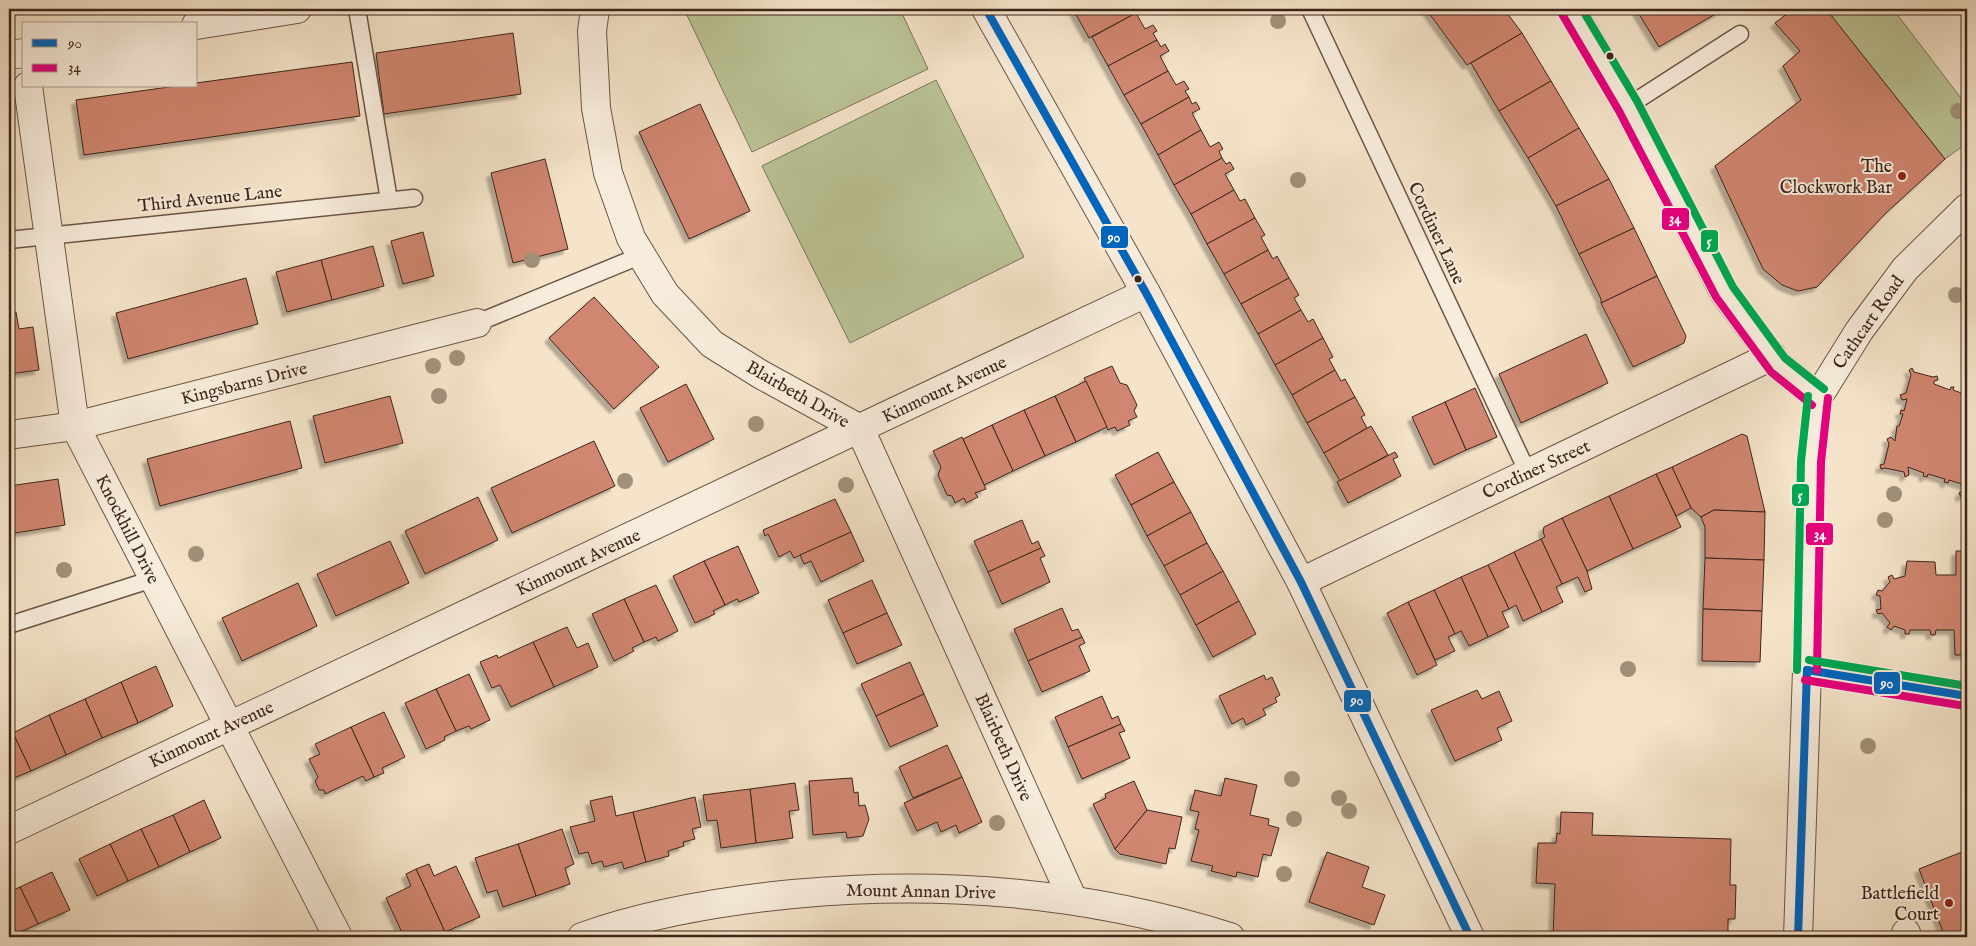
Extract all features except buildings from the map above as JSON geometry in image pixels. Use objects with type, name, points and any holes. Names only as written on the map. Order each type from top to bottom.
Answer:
[{"type":"street","points":[[198,25],[298,9]]},
{"type":"street","name":"Blairbeth Drive","points":[[595,9],[592,31],[596,108],[608,173],[631,238],[665,294],[712,344],[760,374],[860,429],[1073,900]]},
{"type":"street","points":[[986,9],[1146,293],[1301,582],[1470,937]]},
{"type":"street","points":[[1571,9],[1628,106],[1724,292],[1778,365],[1818,397]]},
{"type":"street","points":[[9,55],[22,53]]},
{"type":"street","name":"Knockhill Drive","points":[[28,88],[50,234],[75,426],[338,937]]},
{"type":"street","name":"Cathcart Road","points":[[1798,937],[1812,461],[1818,397],[1859,331],[1905,269],[1967,208]]},
{"type":"street","name":"Kinmount Avenue","points":[[9,830],[1146,293]]},
{"type":"street","name":"Kingsbarns Drive","points":[[9,435],[75,426],[477,323]]},
{"type":"street","name":"Cordiner Street","points":[[1301,582],[1772,356]]},
{"type":"street","points":[[1807,670],[1967,696]]},
{"type":"street","name":"Mount Annan Drive","points":[[582,937],[610,927],[695,908],[767,897],[894,887],[1011,892],[1073,900],[1142,914],[1230,937]]},
{"type":"lane","points":[[357,9],[389,200]]},
{"type":"lane","name":"Cordiner Lane","points":[[1310,9],[1528,473]]},
{"type":"lane","points":[[1628,106],[1740,34]]},
{"type":"lane","name":"Third Avenue Lane","points":[[9,240],[50,234],[414,198]]},
{"type":"lane","points":[[477,323],[642,255]]},
{"type":"lane","points":[[9,625],[153,579]]},
{"type":"green space","points":[[684,9],[900,9],[928,69],[752,152]]},
{"type":"green space","points":[[1826,9],[1893,9],[1967,106],[1967,143],[1945,159]]},
{"type":"green space","points":[[936,80],[1024,257],[850,343],[762,166]]},
{"type":"transit line","name":"90","points":[[986,9],[1146,293],[1301,582],[1470,937]]},
{"type":"transit line","name":"5","points":[[1582,9],[1637,101],[1733,287],[1785,358],[1824,389]]},
{"type":"transit line","name":"34","points":[[1562,14],[1619,111],[1716,297],[1771,372],[1812,405]]},
{"type":"transit line","name":"5","points":[[1797,670],[1801,461],[1808,396]]},
{"type":"transit line","name":"34","points":[[1817,670],[1821,462],[1828,398]]},
{"type":"transit line","name":"5","points":[[1809,660],[1967,686]]},
{"type":"transit line","name":"90","points":[[1807,670],[1967,696]]},
{"type":"transit line","name":"90","points":[[1798,937],[1807,670]]},
{"type":"transit line","name":"34","points":[[1805,680],[1965,706]]},
{"type":"place","name":"The Clockwork Bar","points":[[1902,176]]},
{"type":"place","name":"Battlefield Court","points":[[1949,903]]}]
